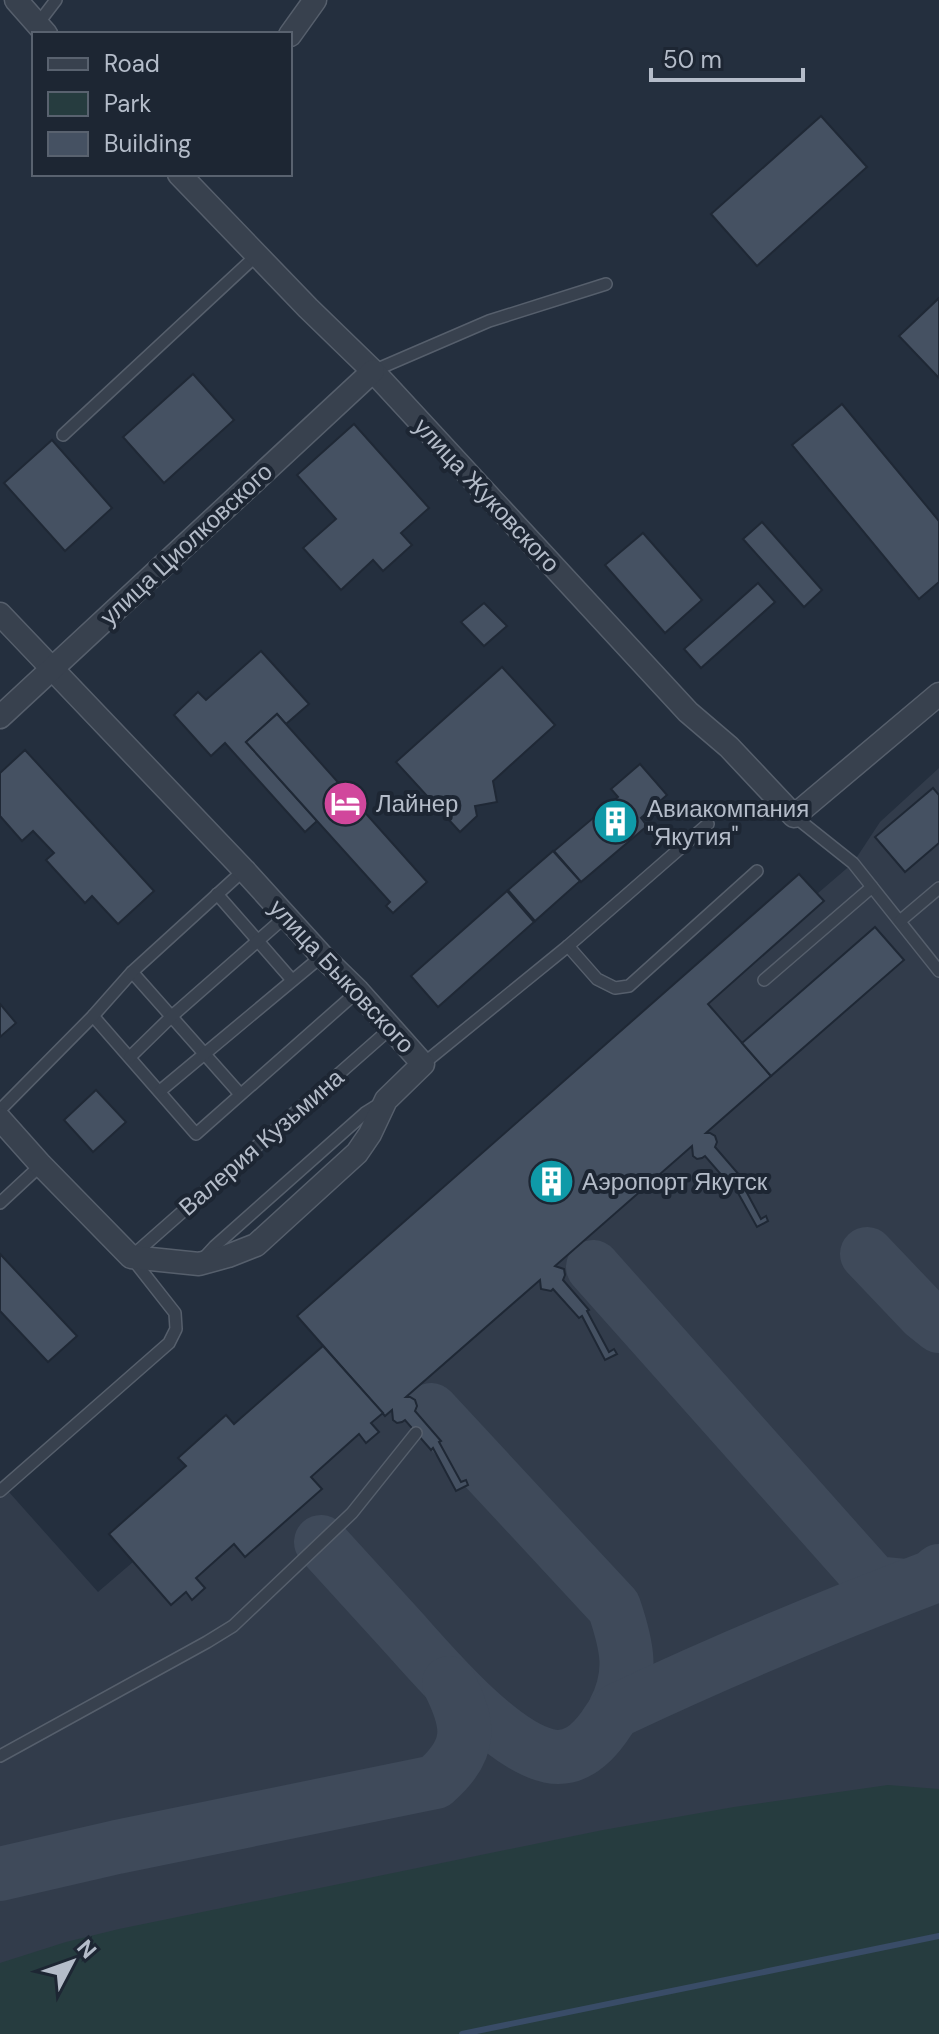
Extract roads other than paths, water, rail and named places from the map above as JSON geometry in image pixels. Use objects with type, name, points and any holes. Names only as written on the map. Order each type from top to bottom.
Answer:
[{"type":"street","points":[[16,0],[42,29]]},
{"type":"street","points":[[292,32],[315,0]]},
{"type":"street","name":"улица Жуковского","points":[[181,176],[373,371],[677,700],[729,747],[794,816]]},
{"type":"street","name":"улица Циолковского","points":[[0,717],[373,371]]},
{"type":"street","name":"улица Быковского","points":[[0,614],[358,991],[423,1064],[386,1100],[357,1153],[256,1245],[199,1264],[131,1257]]},
{"type":"street","points":[[794,816],[939,694]]},
{"type":"street","points":[[0,1119],[131,1257]]},
{"type":"lane","points":[[42,29],[56,0]]},
{"type":"lane","points":[[63,435],[258,254]]},
{"type":"lane","points":[[373,371],[489,321],[606,284]]},
{"type":"lane","points":[[794,816],[853,863],[939,971]]},
{"type":"lane","points":[[423,1064],[568,946],[708,824]]},
{"type":"lane","points":[[0,1110],[132,972],[244,870]]},
{"type":"lane","points":[[568,946],[597,979],[615,988],[629,986],[757,871]]},
{"type":"lane","points":[[764,980],[872,887]]},
{"type":"lane","points":[[900,921],[939,888]]},
{"type":"lane","points":[[217,894],[292,980]]},
{"type":"lane","points":[[130,1057],[285,917]]},
{"type":"lane","points":[[160,1091],[322,956]]},
{"type":"lane","points":[[132,972],[240,1094]]},
{"type":"lane","points":[[93,1016],[196,1134],[358,991]]},
{"type":"lane","name":"Валерия Кузьмина","points":[[131,1257],[391,1028]]},
{"type":"lane","points":[[0,1203],[41,1165]]},
{"type":"lane","points":[[0,1491],[169,1343],[176,1329],[175,1313],[131,1257]]},
{"type":"lane","points":[[0,1739],[4,1753],[233,1626],[352,1513],[416,1433]]},
{"type":"waterway","points":[[462,2034],[939,1936]]},
{"type":"place","name":"Лайнер","points":[[345,803]]},
{"type":"place","name":"Авиакомпания \"Якутия\"","points":[[616,822]]},
{"type":"place","name":"Аэропорт Якутск","points":[[551,1181]]}]
